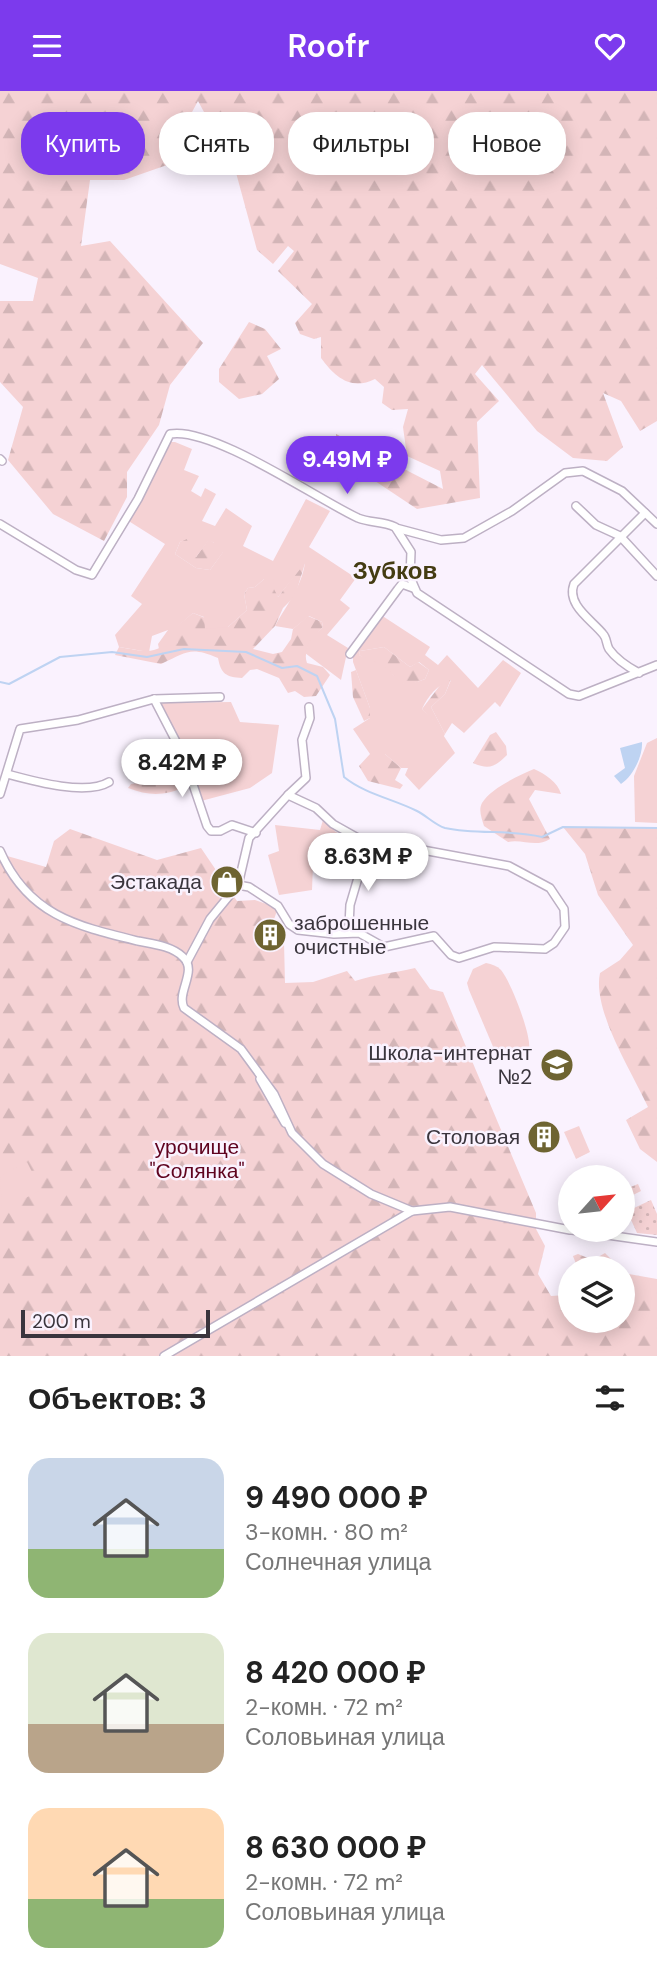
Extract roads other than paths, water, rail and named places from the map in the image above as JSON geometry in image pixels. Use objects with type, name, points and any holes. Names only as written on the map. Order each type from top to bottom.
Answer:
[{"type":"street","points":[[2,527],[92,575],[138,499],[170,434],[178,433],[210,441],[356,517],[441,540],[464,538],[513,511],[565,473],[583,471],[622,491],[657,524]]},
{"type":"street","points":[[576,506],[596,525],[620,536],[657,576]]},
{"type":"street","points":[[639,673],[626,667],[609,649],[606,636],[577,605],[572,589],[645,513]]},
{"type":"street","points":[[395,527],[411,552],[413,588]]},
{"type":"street","points":[[349,654],[402,584],[413,588],[442,612],[569,694],[579,696],[657,666]]},
{"type":"street","points":[[0,794],[19,729],[78,720],[154,699],[220,697]]},
{"type":"street","points":[[154,699],[183,755],[207,826],[211,831],[232,825],[256,833]]},
{"type":"street","points":[[187,962],[210,919],[238,885],[249,838],[306,778],[302,740],[310,718],[309,707]]},
{"type":"street","points":[[7,774],[79,787],[99,788],[109,782]]},
{"type":"street","points":[[238,885],[249,887],[278,906],[289,924],[298,930],[359,933],[379,945],[390,947],[434,936],[451,955],[459,958],[494,947],[535,950],[550,947],[565,927],[564,909],[556,893],[509,866],[358,838],[333,824],[316,808],[288,795]]},
{"type":"street","points":[[344,933],[349,926],[350,905],[360,871],[358,838]]},
{"type":"street","points":[[0,851],[15,883],[30,898],[51,912],[82,927],[164,947],[183,956],[189,969],[181,997],[184,1008],[231,1039],[274,1094],[289,1128],[333,1171],[371,1194],[412,1211]]},
{"type":"street","points":[[164,1356],[412,1211],[450,1207],[558,1228]]},
{"type":"street","points":[[635,1240],[657,1243]]},
{"type":"water","points":[[642,742],[636,765],[621,784],[614,776],[625,768],[620,748]]},
{"type":"waterway","points":[[0,682],[9,684],[60,657],[112,652],[147,657],[184,649],[246,652],[282,668],[297,666],[317,676],[335,719],[344,777],[370,792],[417,811],[441,827],[542,837],[563,827],[657,828]]},
{"type":"place","name":"Эстакада","points":[[227,882]]},
{"type":"place","name":"заброшенные очистные","points":[[270,935]]},
{"type":"place","name":"Школа-интернат №2","points":[[557,1065]]},
{"type":"place","name":"Столовая","points":[[544,1137]]},
{"type":"district","name":"Зубков","points":[[395,571]]},
{"type":"park label","name":"урочище \"Солянка\"","points":[[197,1159]]}]
